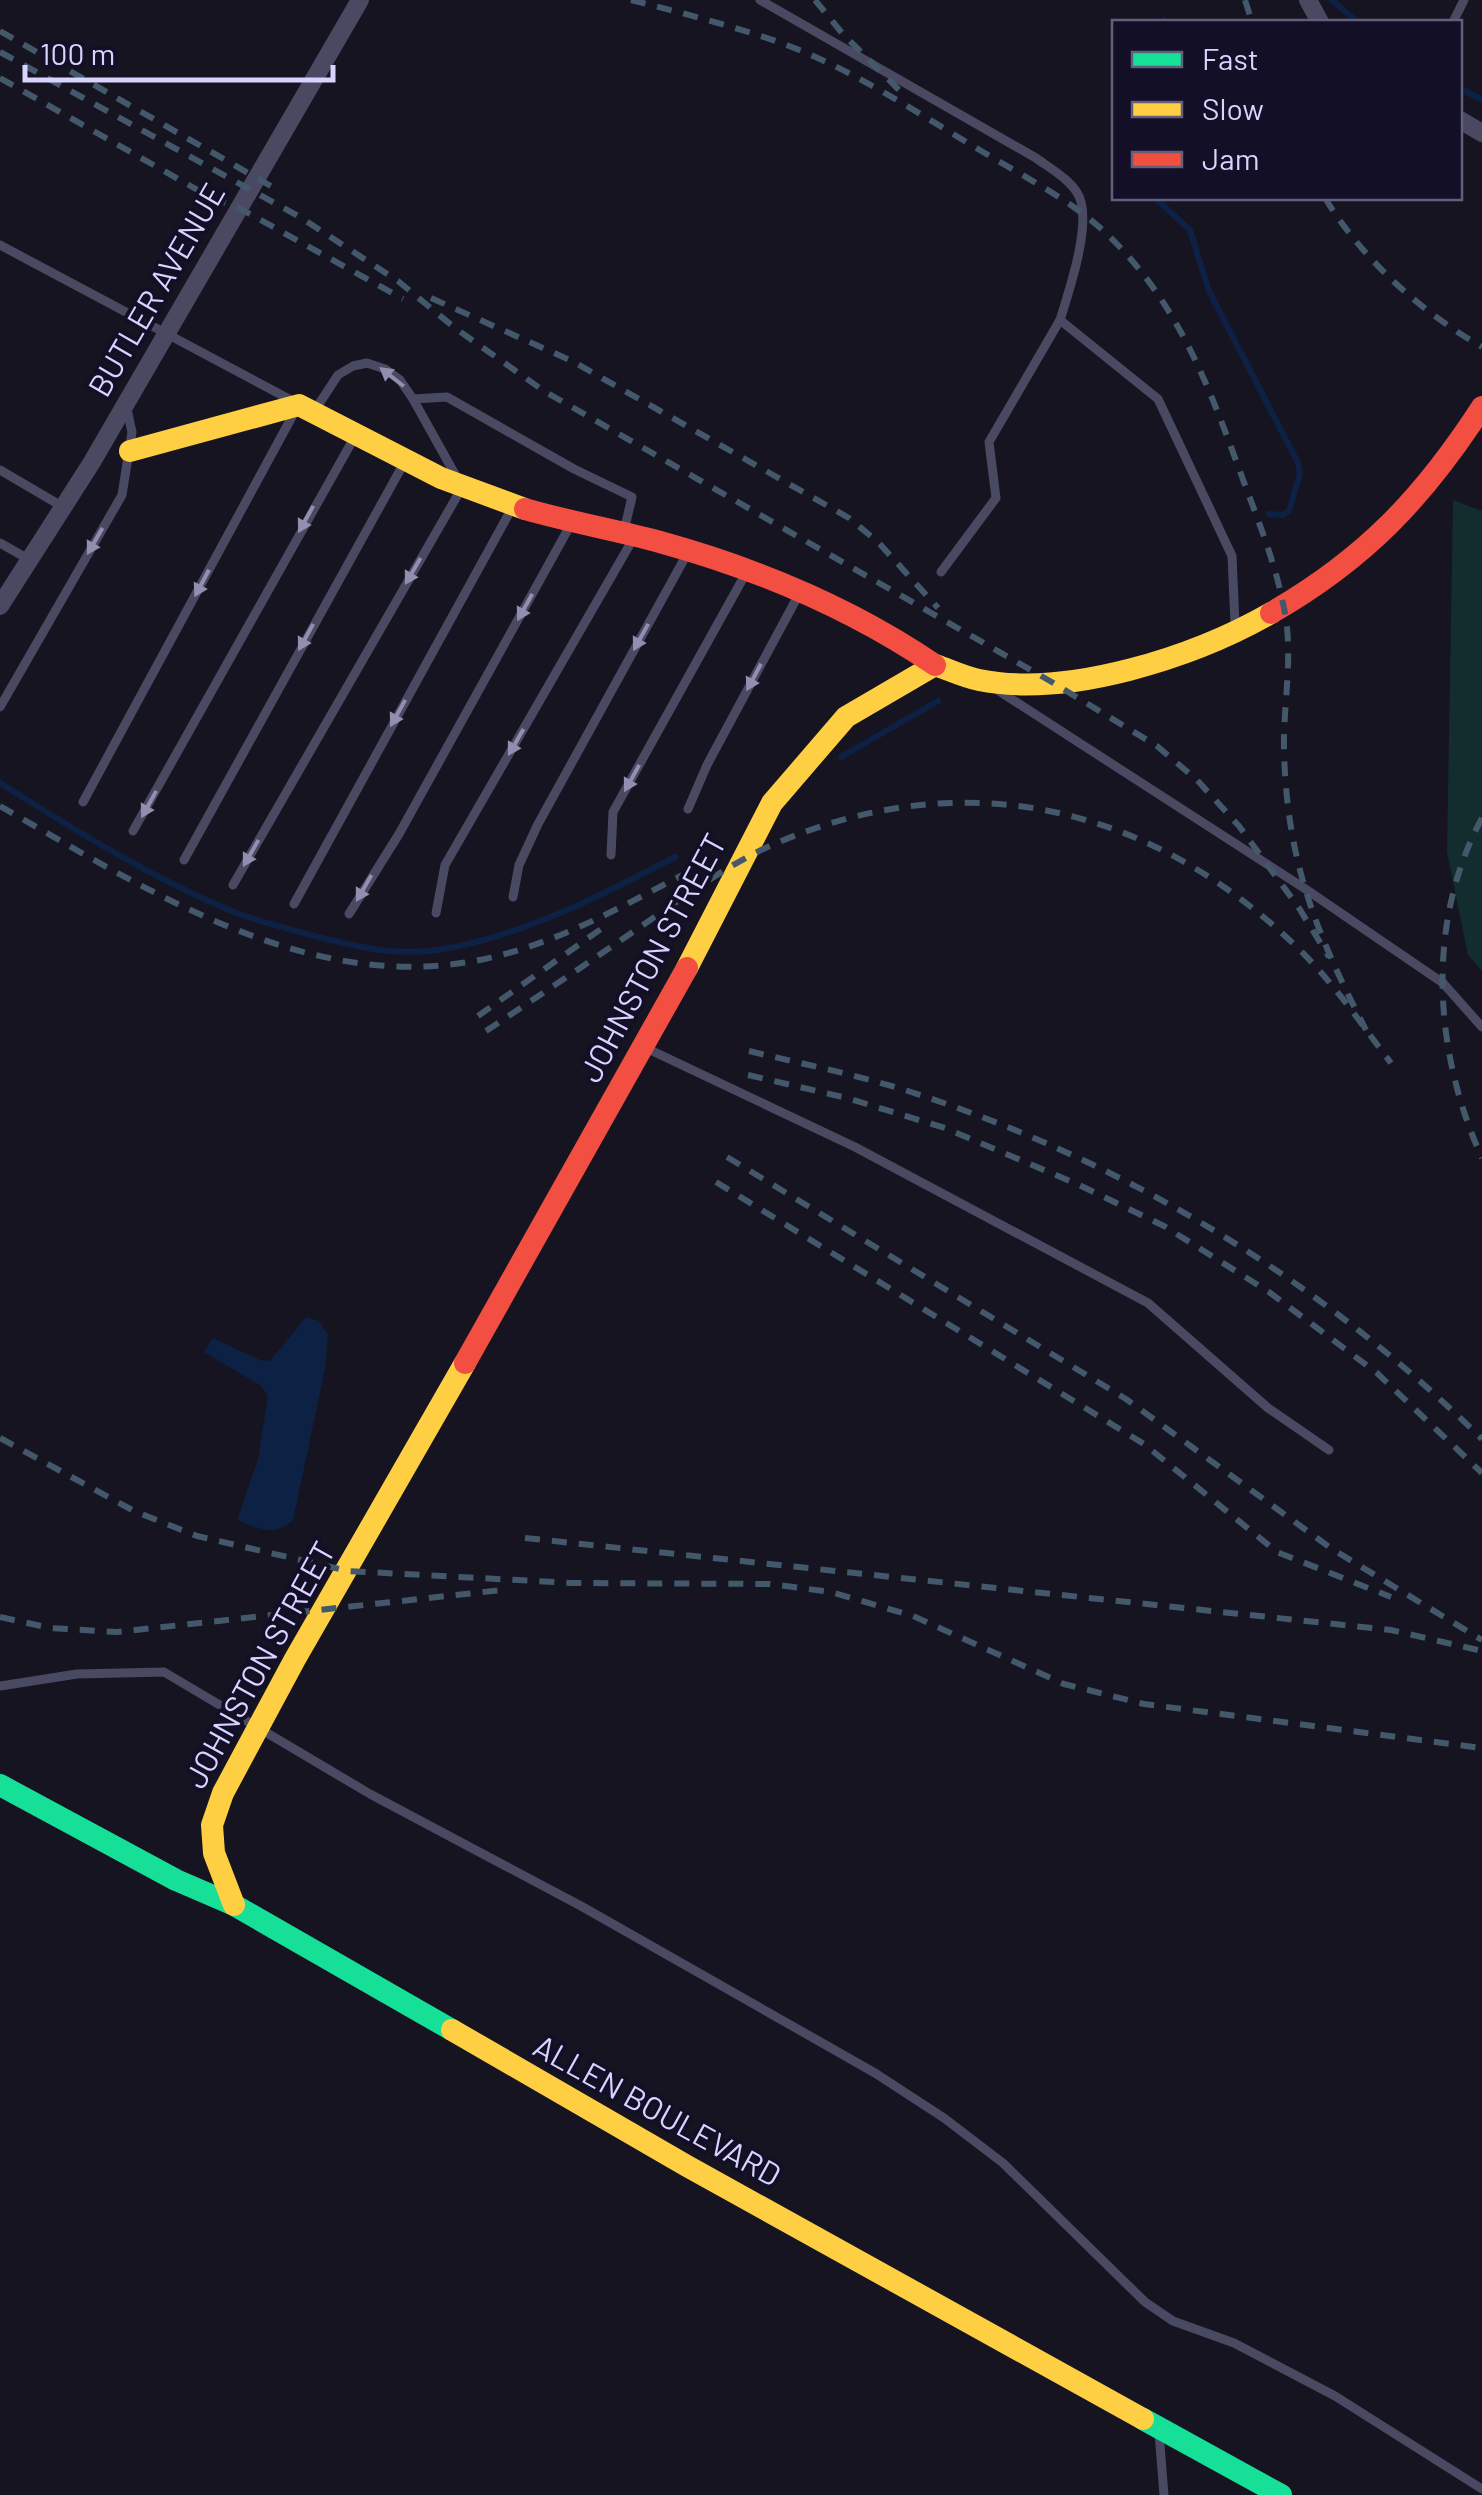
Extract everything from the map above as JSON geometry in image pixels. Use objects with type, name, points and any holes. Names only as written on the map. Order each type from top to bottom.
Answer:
[{"type":"street","name":"BUTLER AVENUE","points":[[0,606],[126,404],[360,0]]},
{"type":"street","points":[[130,451],[306,409],[462,487],[573,522],[688,551],[801,592],[904,643],[935,665],[985,681],[1050,681],[1150,664],[1235,632],[1284,607],[1351,560],[1394,522],[1482,407]]},
{"type":"street","name":"JOHNSTON STREET","points":[[234,1905],[214,1853],[212,1825],[223,1793],[295,1659],[716,918],[740,861],[772,803],[846,717],[935,665]]},
{"type":"street","name":"ALLEN BOULEVARD","points":[[0,1785],[176,1880],[234,1905],[687,2166],[1281,2495]]},
{"type":"lane","points":[[760,0],[1036,158],[1067,181],[1081,201],[1080,241],[1060,320],[989,442],[996,498],[940,572]]},
{"type":"lane","points":[[0,245],[306,409]]},
{"type":"lane","points":[[1060,320],[1158,398],[1232,556],[1235,632]]},
{"type":"lane","points":[[84,802],[306,409],[338,375],[353,366],[385,368],[400,380],[413,399],[462,487],[233,884]]},
{"type":"lane","points":[[413,399],[447,397],[632,497],[629,535],[445,865],[436,913]]},
{"type":"lane","points":[[0,707],[122,495],[132,432],[126,404]]},
{"type":"lane","points":[[134,831],[356,435]]},
{"type":"lane","points":[[184,860],[405,461]]},
{"type":"lane","points":[[0,470],[63,508]]},
{"type":"lane","points":[[294,904],[513,505]]},
{"type":"lane","points":[[349,914],[408,818],[573,522]]},
{"type":"lane","points":[[0,543],[30,560]]},
{"type":"lane","points":[[513,897],[519,864],[538,824],[688,551]]},
{"type":"lane","points":[[610,855],[613,812],[747,571]]},
{"type":"lane","points":[[688,810],[706,765],[801,592]]},
{"type":"lane","points":[[985,681],[1443,982],[1482,1028]]},
{"type":"lane","points":[[644,1047],[855,1147],[1148,1303],[1268,1408],[1330,1450]]},
{"type":"lane","points":[[0,1686],[77,1674],[164,1672],[370,1794],[581,1906],[875,2074],[944,2118],[1002,2162],[1144,2302],[1173,2321],[1234,2343],[1335,2396],[1482,2489]]},
{"type":"lane","points":[[1159,2427],[1164,2495]]},
{"type":"green space","points":[[1453,500],[1482,511],[1482,971],[1468,955],[1447,852]]},
{"type":"water","points":[[306,1317],[319,1321],[328,1335],[325,1369],[293,1520],[273,1530],[259,1528],[237,1520],[258,1459],[268,1396],[261,1386],[204,1352],[213,1338],[270,1361]]},
{"type":"waterway","points":[[1332,0],[1355,20]]},
{"type":"waterway","points":[[1462,89],[1482,100]]},
{"type":"waterway","points":[[1157,200],[1190,230],[1209,291],[1298,463],[1300,474],[1289,511],[1283,515],[1269,514]]},
{"type":"waterway","points":[[841,757],[938,701]]},
{"type":"waterway","points":[[0,783],[131,862],[226,909],[322,938],[385,951],[432,951],[508,933],[593,898],[675,857]]},
{"type":"railway","points":[[631,0],[784,44],[836,66],[886,94],[1084,215],[1114,241],[1159,296],[1207,387],[1277,577],[1287,626],[1284,751],[1291,828],[1307,896],[1366,1030]]},
{"type":"railway","points":[[815,0],[904,95]]},
{"type":"railway","points":[[1245,0],[1251,20]]},
{"type":"railway","points":[[0,31],[276,189]]},
{"type":"railway","points":[[0,52],[300,217],[398,281],[455,328],[544,391],[1157,746],[1197,780],[1239,826],[1299,908],[1329,957]]},
{"type":"railway","points":[[0,78],[210,197],[239,208],[403,299]]},
{"type":"railway","points":[[1326,200],[1357,242],[1395,282],[1482,347]]},
{"type":"railway","points":[[431,298],[572,361],[849,518],[878,542],[938,608]]},
{"type":"railway","points":[[486,1031],[712,878],[772,845],[844,819],[915,806],[985,803],[1053,812],[1119,831],[1183,861],[1243,901],[1301,951],[1337,991],[1391,1063]]},
{"type":"railway","points":[[0,806],[115,871],[236,930],[298,951],[362,964],[427,966],[520,950],[596,919],[694,869]]},
{"type":"railway","points":[[1482,818],[1451,901],[1444,944],[1443,988],[1454,1075],[1482,1158]]},
{"type":"railway","points":[[478,1016],[608,924]]},
{"type":"railway","points":[[749,1051],[911,1092],[990,1120],[1144,1190],[1217,1232],[1355,1328],[1482,1439]]},
{"type":"railway","points":[[748,1075],[847,1098],[945,1128],[1164,1226],[1269,1292],[1377,1373],[1482,1473]]},
{"type":"railway","points":[[727,1157],[1126,1399],[1332,1549],[1482,1640]]},
{"type":"railway","points":[[716,1182],[1144,1444],[1277,1552],[1391,1597]]},
{"type":"railway","points":[[0,1438],[134,1511],[197,1536],[348,1571],[572,1583],[770,1584],[831,1592],[913,1616],[1064,1684],[1144,1704],[1482,1748]]},
{"type":"railway","points":[[525,1538],[1391,1630],[1482,1651]]},
{"type":"railway","points":[[0,1617],[50,1628],[117,1632],[502,1590]]},
{"type":"traffic: fast","points":[[0,1785],[176,1880],[234,1905],[452,2030]]},
{"type":"traffic: fast","points":[[1143,2419],[1281,2495]]},
{"type":"traffic: slow","points":[[130,451],[299,405],[441,478],[525,509]]},
{"type":"traffic: slow","points":[[687,968],[772,803],[846,717],[935,665],[973,679],[1014,684],[1090,678],[1130,670],[1205,645],[1271,613]]},
{"type":"traffic: slow","points":[[234,1905],[214,1853],[212,1825],[223,1793],[465,1363]]},
{"type":"traffic: slow","points":[[452,2030],[687,2166],[1143,2419]]},
{"type":"traffic: jam","points":[[1271,613],[1335,571],[1390,524],[1437,470],[1482,407]]},
{"type":"traffic: jam","points":[[525,509],[660,542],[768,578],[837,608],[935,665]]},
{"type":"traffic: jam","points":[[465,1363],[687,968]]}]
